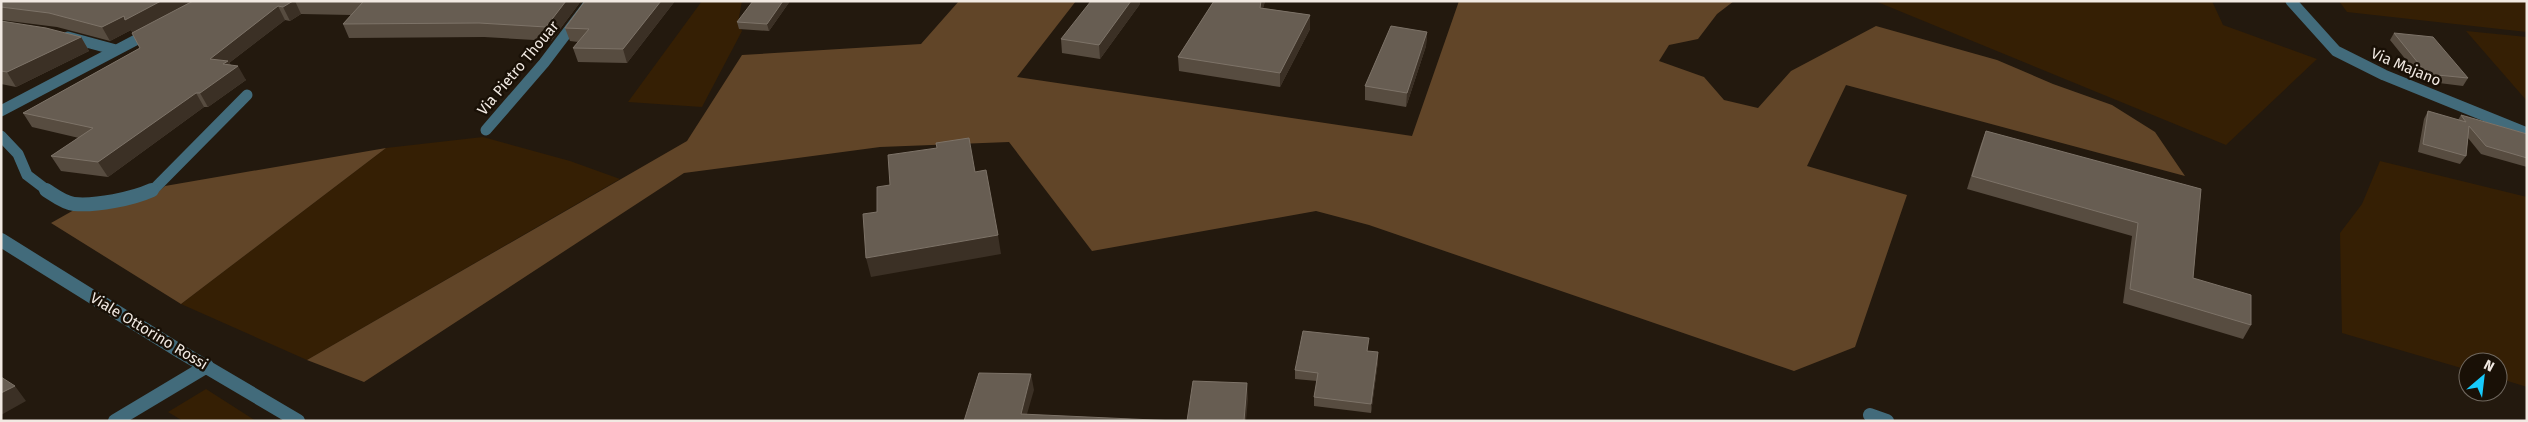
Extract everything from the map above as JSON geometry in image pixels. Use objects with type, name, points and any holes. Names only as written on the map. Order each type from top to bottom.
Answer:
[{"type":"street","name":"Via Pietro Thouar","points":[[486,130],[544,63],[591,1]]},
{"type":"street","name":"Via Majano","points":[[2291,1],[2336,52],[2384,75],[2527,132]]},
{"type":"street","points":[[1,111],[164,25]]},
{"type":"street","points":[[56,34],[116,50]]},
{"type":"street","points":[[1,136],[18,154],[27,174],[56,197],[74,204],[133,198],[155,188],[247,95]]},
{"type":"street","name":"Viale Ottorino Rossi","points":[[1,240],[298,421]]},
{"type":"street","points":[[115,421],[207,366]]},
{"type":"street","points":[[1870,414],[1887,421]]},
{"type":"shaded area","points":[[702,1],[742,1],[738,23],[742,31],[702,107],[628,102]]},
{"type":"shaded area","points":[[959,1],[1076,1],[1017,77],[1412,136],[1459,1],[1734,1],[1717,14],[1698,39],[1669,45],[1659,61],[1704,77],[1724,100],[1758,108],[1791,71],[1876,26],[1997,60],[2053,84],[2112,105],[2155,132],[2185,176],[1846,85],[1807,166],[1907,195],[1855,347],[1794,371],[1369,225],[1316,211],[1092,251],[1009,142],[880,147],[684,173],[364,382],[307,360],[687,141],[742,55],[921,44]]},
{"type":"shaded area","points":[[1875,1],[2212,1],[2223,25],[2317,59],[2226,145]]},
{"type":"shaded area","points":[[2339,1],[2527,1],[2527,32],[2347,12]]},
{"type":"shaded area","points":[[2466,31],[2527,37],[2527,101]]},
{"type":"shaded area","points":[[483,137],[570,161],[620,179],[307,360],[181,304],[386,148]]},
{"type":"shaded area","points":[[386,148],[181,304],[51,223],[74,210],[158,192],[165,186]]},
{"type":"shaded area","points":[[2380,161],[2527,197],[2527,387],[2508,381],[2508,352],[2458,352],[2458,367],[2342,333],[2340,233],[2362,204]]},
{"type":"shaded area","points":[[206,389],[256,421],[183,421],[168,412]]},
{"type":"building","points":[[1,1],[161,1],[125,20],[124,16],[102,27],[49,13],[1,7]]},
{"type":"building","points":[[193,1],[293,1],[283,7],[278,6],[210,59],[228,61],[223,64],[238,66],[98,162],[51,156],[93,128],[23,113],[140,48],[132,33]]},
{"type":"building","points":[[334,1],[566,1],[546,27],[479,23],[343,24],[363,2]]},
{"type":"building","points":[[585,1],[661,1],[623,49],[573,48],[589,29],[565,28]]},
{"type":"building","points":[[753,1],[783,1],[767,24],[737,22]]},
{"type":"building","points":[[1091,1],[1131,1],[1099,45],[1061,39]]},
{"type":"building","points":[[1214,1],[1261,1],[1260,8],[1310,15],[1280,73],[1178,57]]},
{"type":"building","points":[[1,21],[46,28],[81,37],[7,72],[1,71]]},
{"type":"building","points":[[1391,26],[1427,32],[1407,93],[1365,86]]},
{"type":"building","points":[[2394,33],[2433,37],[2468,78],[2427,74]]},
{"type":"building","points":[[2428,111],[2466,122],[2461,115],[2527,134],[2527,158],[2486,146],[2469,126],[2466,156],[2423,144]]},
{"type":"building","points":[[1986,131],[2201,189],[2193,278],[2251,295],[2251,325],[2130,289],[2138,223],[1972,176]]},
{"type":"building","points":[[969,138],[975,172],[986,170],[998,235],[866,258],[863,214],[877,212],[877,187],[890,185],[888,155],[937,148],[936,143]]},
{"type":"building","points":[[1303,331],[1369,338],[1367,351],[1378,352],[1371,404],[1314,397],[1318,373],[1295,370]]},
{"type":"building","points":[[979,373],[1031,374],[1021,414],[1176,421],[964,421]]},
{"type":"building","points":[[1,377],[15,386],[1,393]]},
{"type":"building","points":[[1193,381],[1247,383],[1244,421],[1187,421]]}]
